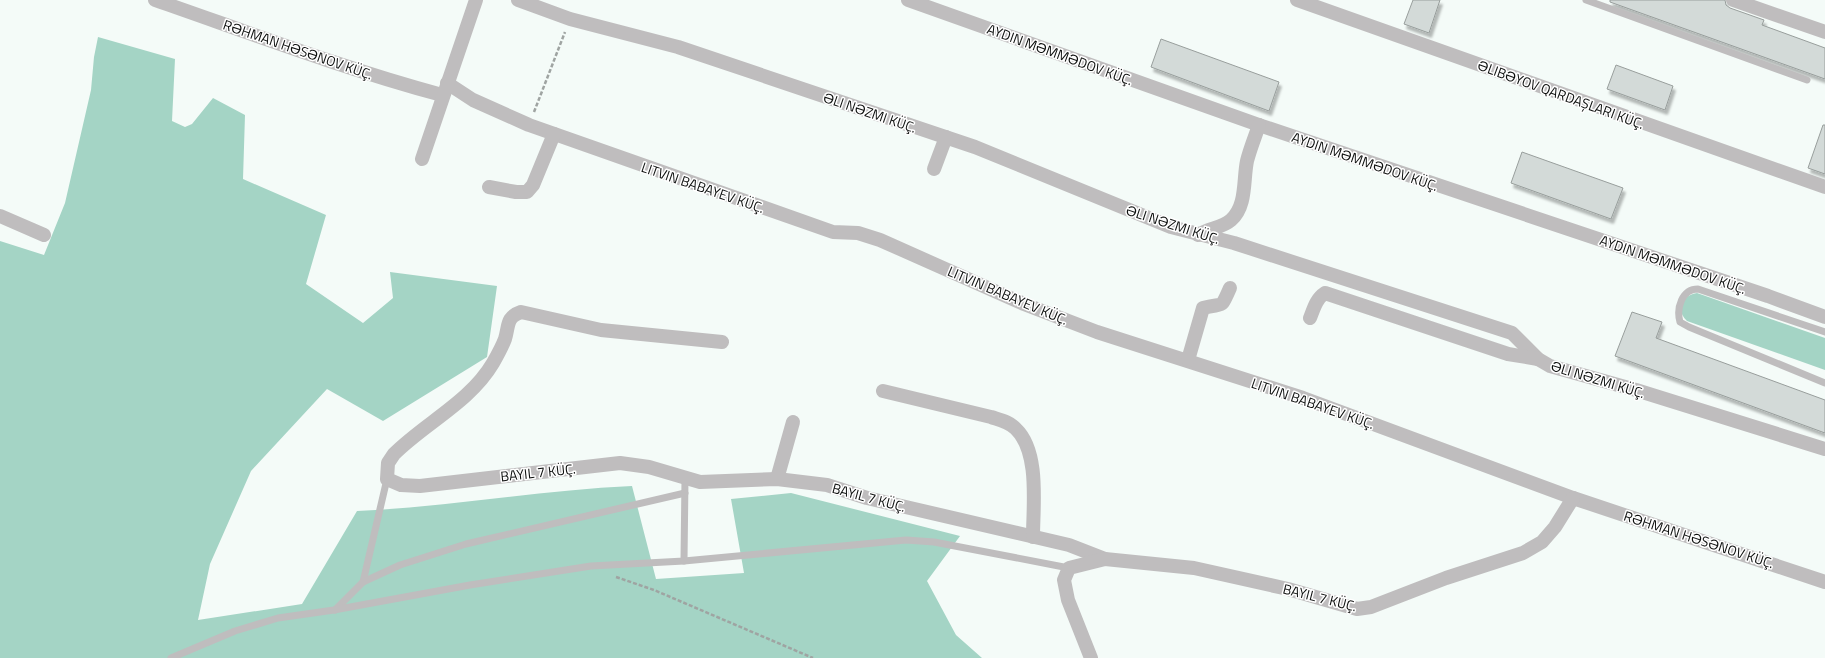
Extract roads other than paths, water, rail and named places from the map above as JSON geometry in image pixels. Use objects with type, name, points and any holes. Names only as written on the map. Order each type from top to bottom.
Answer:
[{"type":"street","name":"RƏHMAN HƏSƏNOV KÜÇ.","points":[[155,0],[403,84],[445,89]]},
{"type":"street","points":[[422,159],[476,0]]},
{"type":"street","name":"ƏLI NƏZMI KÜÇ.","points":[[518,0],[570,19],[678,46],[975,147],[1154,221],[1198,235],[1234,243],[1512,333],[1538,359],[1550,366],[1636,390],[1825,449]]},
{"type":"street","points":[[908,0],[1259,126],[1768,296],[1825,317]]},
{"type":"street","points":[[1297,0],[1825,187]]},
{"type":"street","points":[[1733,0],[1825,32]]},
{"type":"street","name":"LITVIN BABAYEV KÜÇ.","points":[[445,89],[529,125],[833,232],[858,234],[880,240],[1024,304],[1097,332],[1303,398],[1573,498]]},
{"type":"street","points":[[1198,235],[1205,230],[1224,225],[1233,218],[1240,206],[1247,161],[1259,126]]},
{"type":"street","points":[[489,187],[516,192],[527,192],[533,185],[554,134]]},
{"type":"street","points":[[934,170],[946,137]]},
{"type":"street","points":[[0,216],[44,235]]},
{"type":"street","points":[[1188,360],[1203,308],[1221,306],[1230,288]]},
{"type":"street","points":[[1310,318],[1316,302],[1320,296],[1325,293],[1508,354],[1538,359]]},
{"type":"street","points":[[722,342],[601,330],[521,312],[514,314],[509,319],[505,338],[492,364],[481,379],[470,392],[394,454],[388,463],[387,479],[401,485],[420,486],[620,463],[649,467],[685,486],[700,482],[777,479],[827,485],[867,498],[1068,545],[1105,558],[1194,568],[1288,589],[1357,609],[1371,607],[1446,578],[1523,553],[1542,542],[1555,527],[1573,498]]},
{"type":"street","points":[[883,391],[991,417],[1008,423],[1015,428],[1024,438],[1032,467],[1033,537]]},
{"type":"street","points":[[777,479],[794,422]]},
{"type":"street","name":"RƏHMAN HƏSƏNOV KÜÇ.","points":[[1573,498],[1825,582]]},
{"type":"street","points":[[1091,658],[1068,600],[1064,580],[1069,568],[1105,558]]},
{"type":"lane","points":[[1586,0],[1807,80]]},
{"type":"lane","points":[[1825,332],[1698,288],[1692,289],[1682,298],[1678,314],[1680,322],[1689,327],[1825,383]]},
{"type":"lane","points":[[1764,311],[1768,296]]},
{"type":"lane","points":[[363,582],[387,479]]},
{"type":"lane","points":[[334,610],[363,582],[400,565],[466,544],[685,486],[684,562]]},
{"type":"lane","points":[[170,658],[228,634],[278,618],[334,610],[470,585],[591,566],[684,562],[906,540],[934,542],[1069,568]]}]
